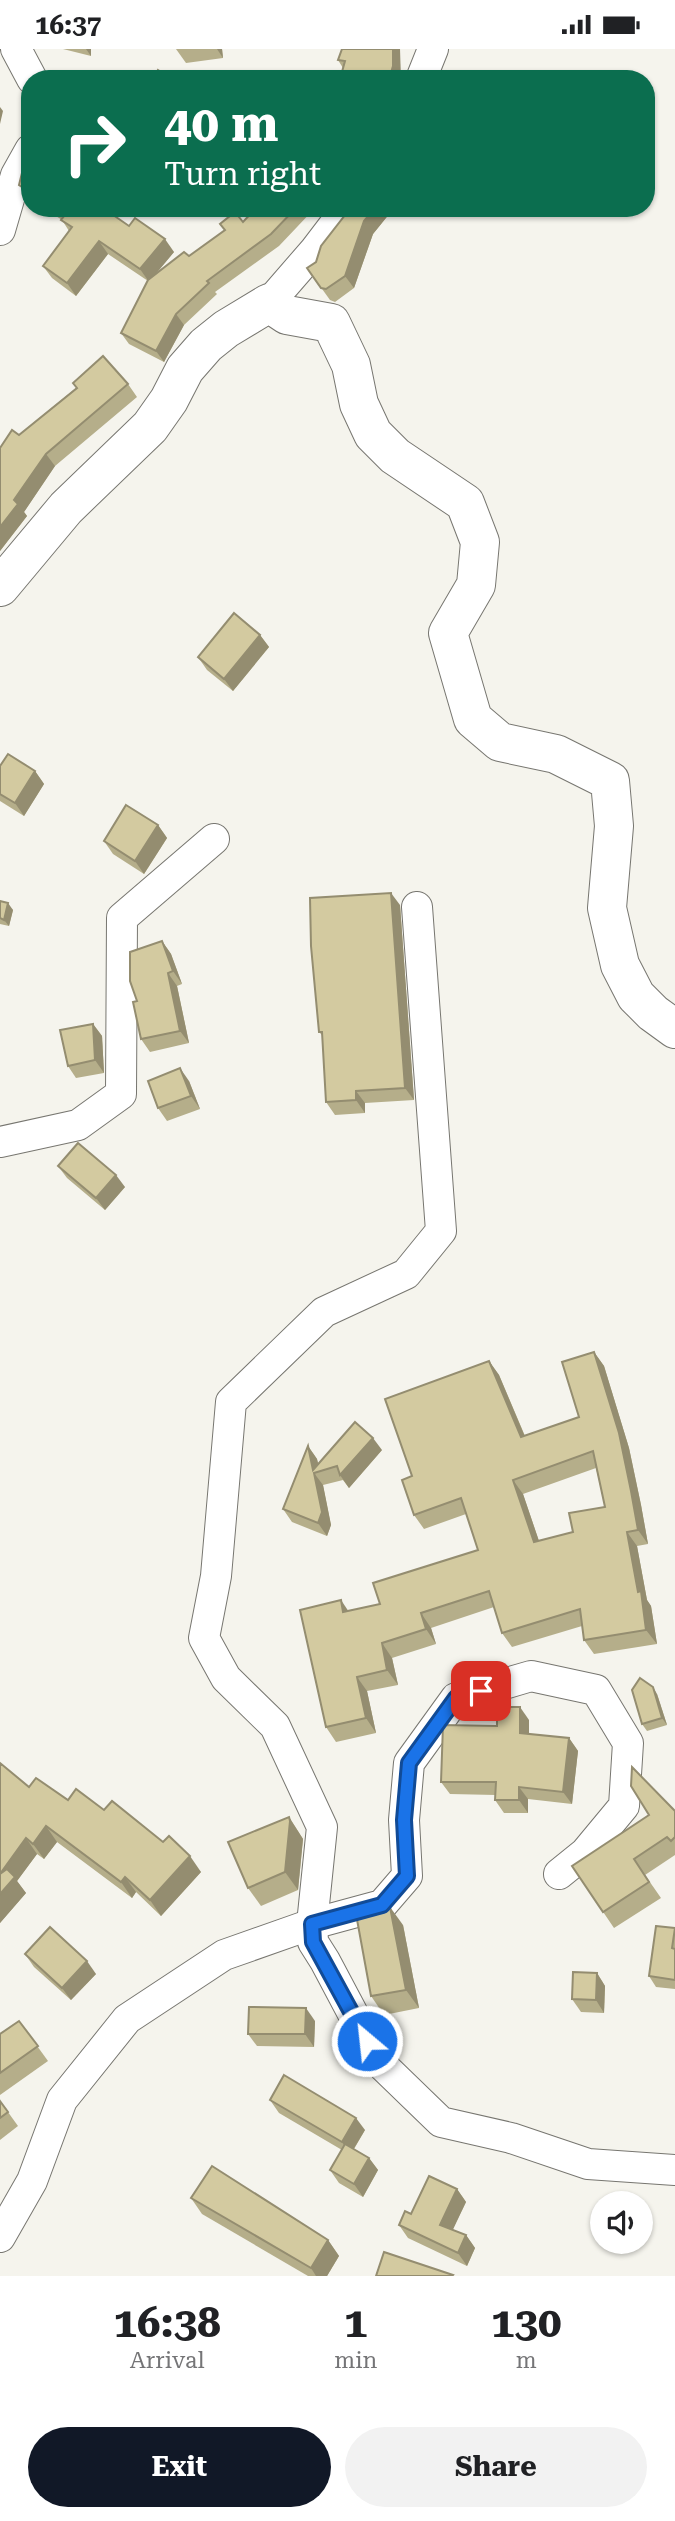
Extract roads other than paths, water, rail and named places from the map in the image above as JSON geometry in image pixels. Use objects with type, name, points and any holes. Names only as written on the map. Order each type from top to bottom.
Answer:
[{"type":"highway","points":[[0,587],[66,507],[150,426],[169,400],[185,369],[206,345],[226,328],[269,303],[286,315],[331,323],[351,366],[359,404],[373,434],[395,456],[465,503],[480,542],[476,585],[448,633],[472,719],[500,743],[556,754],[610,781],[614,826],[607,908],[620,965],[636,996],[675,1029]]},
{"type":"street","points":[[16,49],[27,70]]},
{"type":"street","points":[[425,70],[433,49]]},
{"type":"street","points":[[0,230],[21,166]]},
{"type":"street","points":[[269,303],[340,217]]},
{"type":"street","points":[[0,1142],[78,1125],[121,1094],[122,918],[214,839]]},
{"type":"street","points":[[417,907],[441,1231],[406,1274],[324,1312],[231,1402],[216,1576],[204,1638],[226,1678],[275,1726],[322,1827],[312,1924],[313,1942],[378,2061],[441,2122],[511,2139],[588,2164],[675,2170]]},
{"type":"street","points":[[0,2237],[32,2181],[62,2099],[127,2018],[224,1955],[312,1924],[382,1905],[407,1876],[404,1820],[409,1763],[456,1698],[531,1676],[596,1690],[628,1743],[624,1806],[585,1853],[559,1874]]}]
